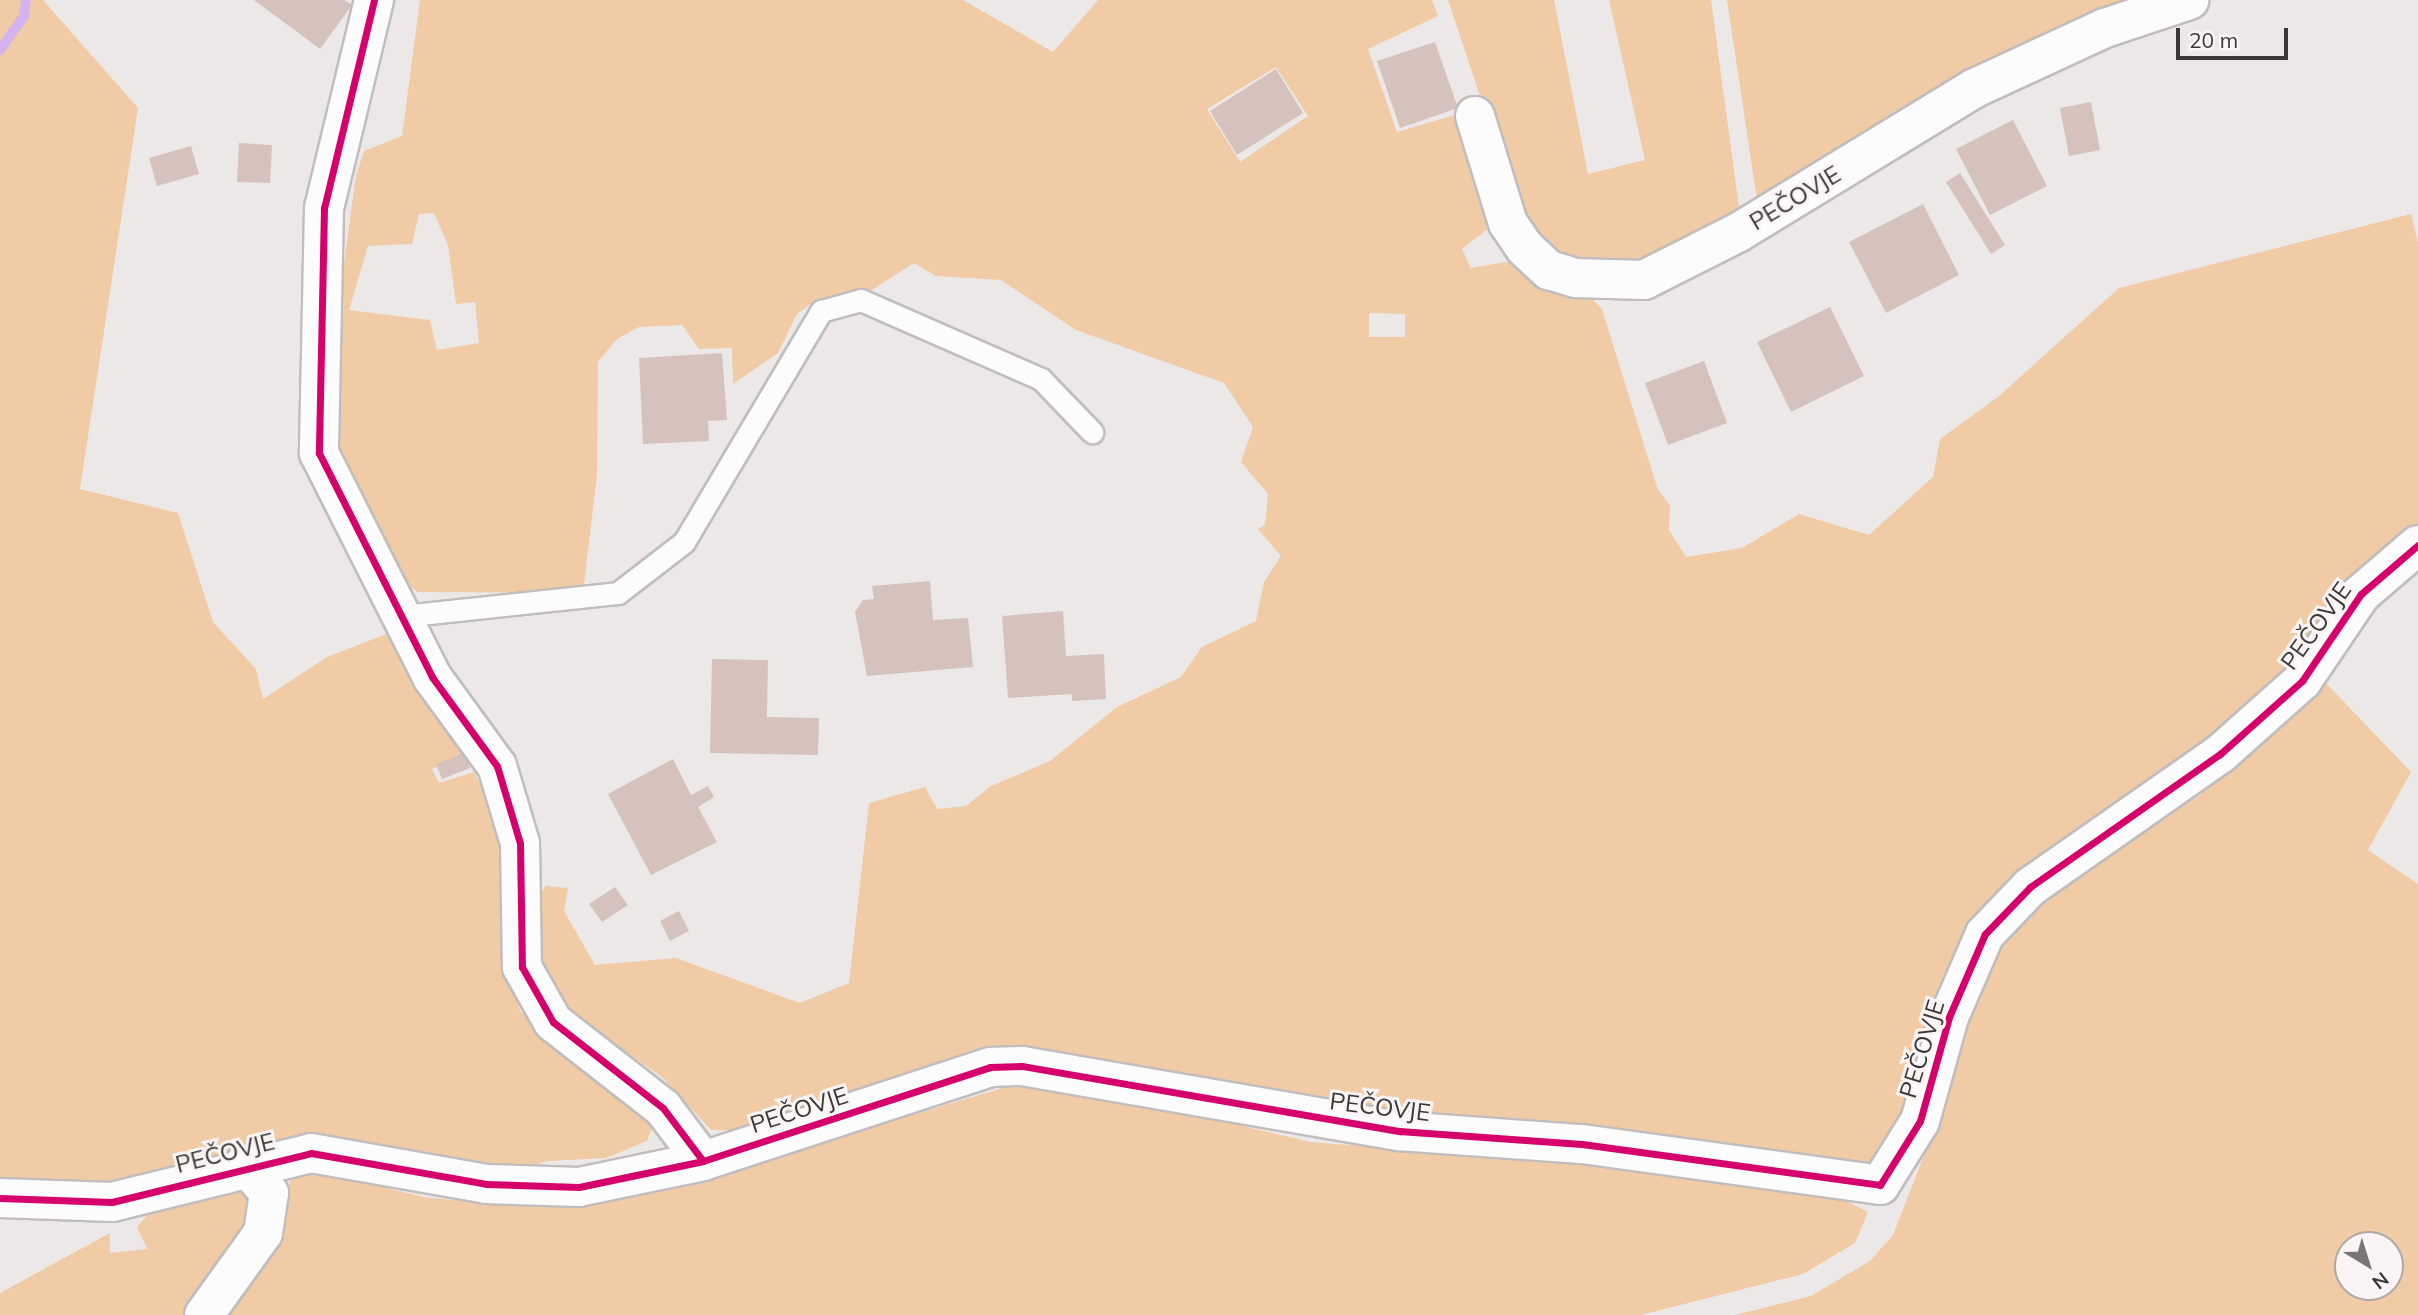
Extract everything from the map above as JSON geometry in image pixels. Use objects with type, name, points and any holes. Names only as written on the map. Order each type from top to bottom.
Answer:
[{"type":"street","points":[[374,0],[324,208],[319,453],[432,677],[497,766],[520,843],[522,967],[553,1022],[663,1108],[704,1161]]},
{"type":"street","name":"PEČOVJE","points":[[1475,116],[1507,223],[1533,255],[1549,270],[1576,278],[1644,279],[1739,232],[1975,88],[2105,27],[2189,0]]},
{"type":"street","name":"PEČOVJE","points":[[0,1198],[112,1202],[245,1164],[312,1153],[486,1184],[579,1187],[704,1161],[990,1068],[1022,1066],[1399,1131],[1582,1144],[1880,1185],[1920,1121],[1949,1017],[1985,933],[2030,887],[2220,754],[2302,681],[2361,594],[2418,545]]},
{"type":"street","name":"PEČOVJE","points":[[204,1315],[263,1233],[269,1193],[245,1164]]},
{"type":"lane","points":[[402,616],[618,593],[684,542],[821,312],[861,300],[1041,379],[1092,432]]},
{"type":"shaded area","points":[[0,0],[43,0],[138,108],[80,489],[178,513],[213,622],[256,669],[263,699],[327,657],[389,633],[464,755],[432,769],[439,783],[474,772],[505,835],[500,931],[507,978],[521,1012],[655,1122],[647,1141],[606,1158],[548,1161],[486,1177],[330,1140],[285,1139],[110,1193],[0,1188]]},
{"type":"shaded area","points":[[420,0],[963,0],[1053,52],[1098,0],[1432,0],[1438,16],[1368,49],[1397,132],[1455,115],[1464,130],[1494,224],[1462,249],[1471,268],[1511,261],[1580,286],[1602,309],[1658,490],[1670,505],[1669,530],[1686,557],[1742,548],[1799,514],[1869,535],[1933,477],[1940,439],[1998,397],[2119,288],[2411,214],[2418,242],[2418,531],[2222,741],[1986,910],[1907,1111],[1871,1172],[1403,1119],[1075,1066],[743,1130],[711,1130],[662,1077],[544,995],[528,910],[546,886],[568,888],[564,911],[595,965],[676,958],[800,1003],[849,983],[869,803],[925,787],[937,809],[966,806],[991,786],[1050,761],[1117,707],[1181,677],[1202,647],[1256,621],[1264,582],[1281,556],[1258,529],[1265,525],[1268,494],[1241,462],[1253,427],[1224,383],[1076,330],[1001,280],[936,276],[914,263],[867,293],[817,299],[797,314],[778,353],[733,384],[732,348],[699,349],[682,325],[639,327],[617,339],[598,362],[597,475],[583,593],[418,592],[398,580],[341,455],[333,413],[336,322],[356,175],[364,151],[402,136]],"holes":[[[1276,67],[1308,116],[1240,162],[1207,109]],[[434,213],[448,245],[456,304],[475,302],[479,343],[437,350],[430,320],[349,310],[368,246],[412,244],[419,214]],[[1369,313],[1405,314],[1405,337],[1369,337]]]},
{"type":"shaded area","points":[[1448,0],[1554,0],[1588,174],[1645,160],[1609,0],[1711,0],[1741,222],[1618,272],[1529,243]]},
{"type":"shaded area","points":[[1727,0],[2164,0],[1757,200]]},
{"type":"shaded area","points":[[2322,679],[2411,772],[2368,850],[2418,884],[2418,1315],[1735,1315],[1811,1296],[1870,1261],[1893,1235],[1937,1122],[1994,931],[2200,795]]},
{"type":"shaded area","points":[[1060,1083],[1310,1142],[1615,1166],[1835,1195],[1868,1212],[1855,1243],[1803,1274],[1641,1315],[217,1315],[282,1226],[292,1173],[326,1174],[429,1198],[511,1204],[599,1198],[729,1170],[1006,1087]]},
{"type":"shaded area","points":[[239,1183],[255,1199],[253,1216],[190,1315],[0,1315],[0,1293],[110,1233],[110,1253],[147,1249],[137,1227],[151,1210]]},
{"type":"building","points":[[254,0],[344,0],[352,5],[320,49]]},
{"type":"building","points":[[1435,42],[1458,108],[1400,128],[1377,61]]},
{"type":"building","points":[[1276,69],[1303,113],[1237,155],[1210,111]]},
{"type":"building","points":[[2091,102],[2100,150],[2069,156],[2060,108]]},
{"type":"building","points":[[2013,120],[2047,186],[1990,215],[1956,149]]},
{"type":"building","points":[[239,143],[272,145],[270,183],[237,182]]},
{"type":"building","points":[[191,146],[199,174],[157,186],[149,158]]},
{"type":"building","points":[[1960,173],[2005,245],[1991,254],[1946,182]]},
{"type":"building","points":[[1923,204],[1959,275],[1886,313],[1849,242]]},
{"type":"building","points":[[1830,307],[1864,376],[1791,412],[1757,342]]},
{"type":"building","points":[[722,353],[727,420],[708,421],[709,441],[643,444],[639,358]]},
{"type":"building","points":[[1704,361],[1727,423],[1668,445],[1645,383]]},
{"type":"building","points":[[930,581],[933,620],[968,618],[973,667],[867,676],[855,612],[863,600],[874,599],[872,586]]},
{"type":"building","points":[[1063,611],[1066,656],[1104,654],[1106,699],[1072,701],[1072,694],[1008,698],[1002,616]]},
{"type":"building","points":[[712,659],[768,660],[767,717],[819,718],[818,755],[710,753]]},
{"type":"building","points":[[464,753],[470,768],[442,779],[436,764]]},
{"type":"building","points":[[673,759],[691,795],[708,786],[714,797],[698,807],[717,842],[651,875],[608,794]]},
{"type":"building","points":[[615,887],[628,905],[602,922],[589,904]]},
{"type":"building","points":[[679,911],[689,931],[670,941],[660,921]]},
{"type":"waterway","points":[[0,50],[24,16],[26,0]]},
{"type":"cycle path","points":[[374,0],[324,208],[319,453],[432,677],[497,766],[520,843],[522,967],[553,1022],[663,1108],[703,1161]]},
{"type":"cycle path","points":[[0,1198],[112,1202],[311,1153],[486,1184],[579,1187],[703,1161],[990,1067],[1022,1066],[1399,1131],[1582,1144],[1880,1185],[1920,1121],[1949,1017],[1985,934],[2030,887],[2220,754],[2302,681],[2361,594],[2418,545]]}]
